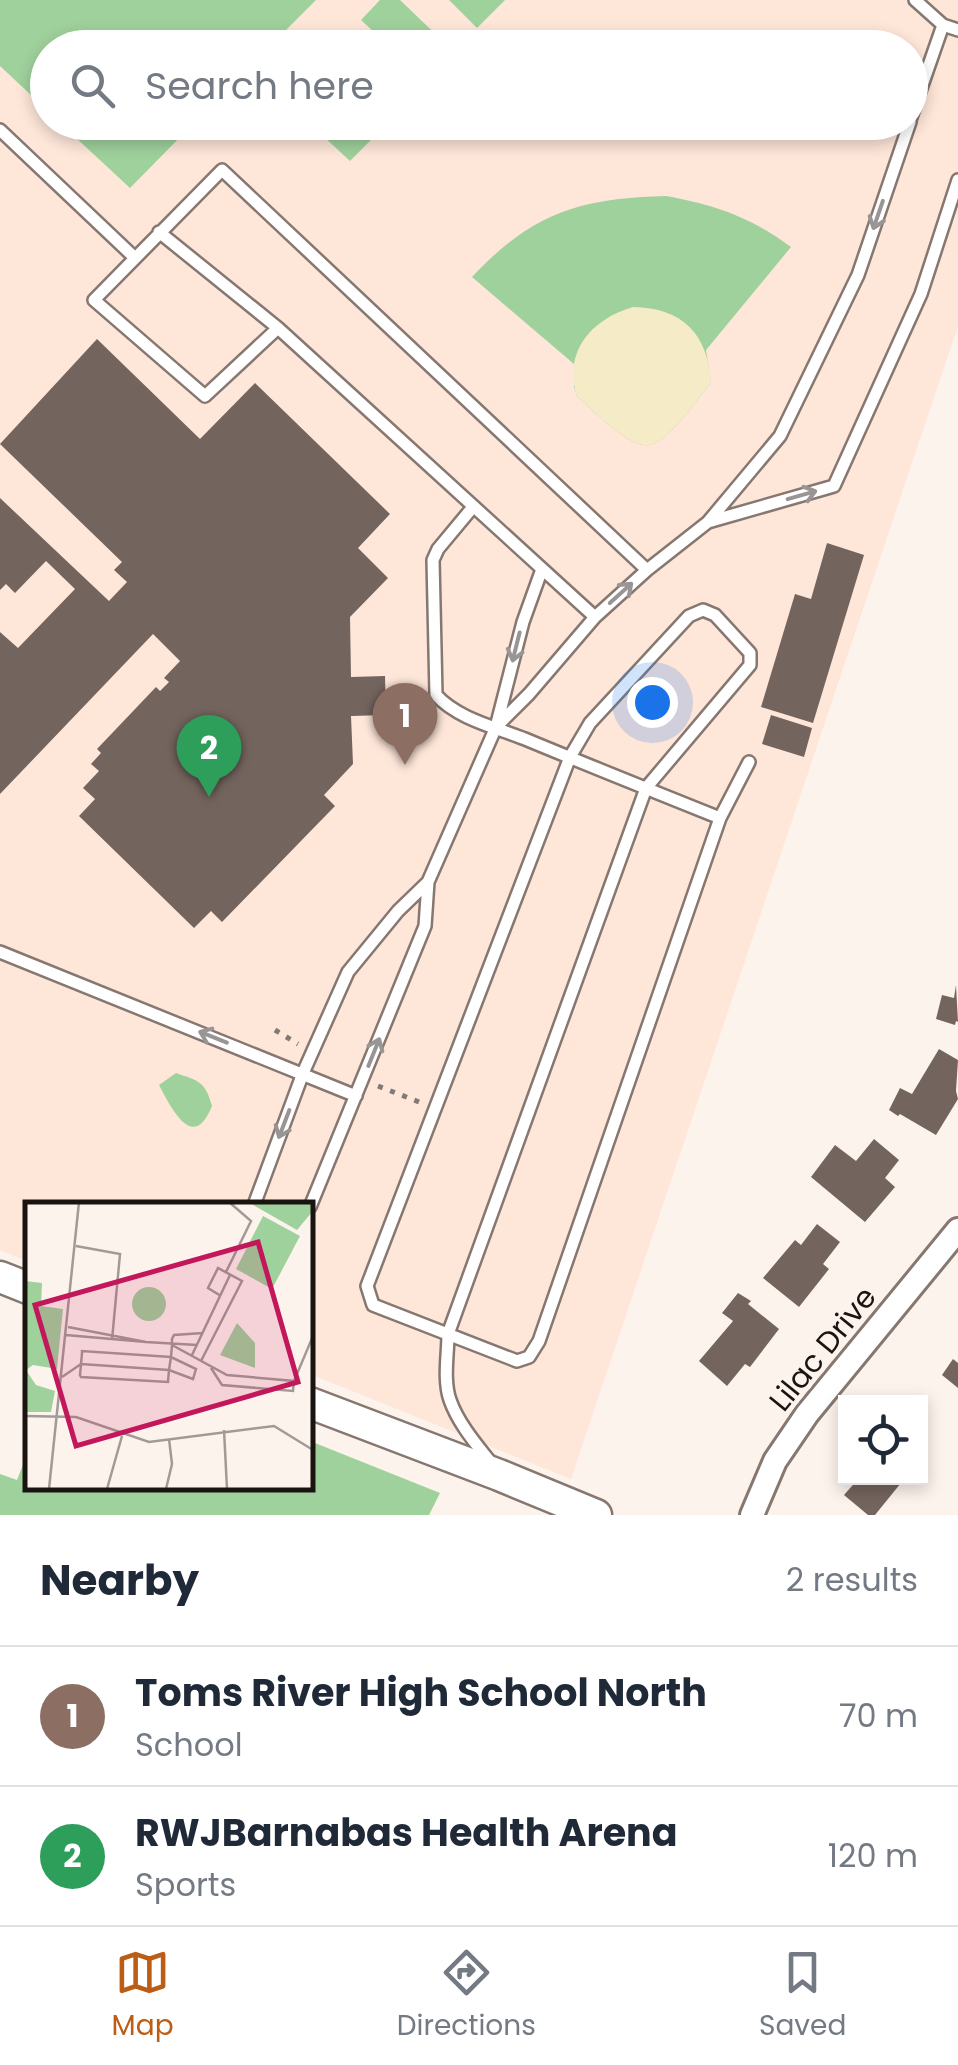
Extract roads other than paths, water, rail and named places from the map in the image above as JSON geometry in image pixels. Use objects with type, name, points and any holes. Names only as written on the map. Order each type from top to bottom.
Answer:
[{"type":"main road","points":[[0,1277],[25,1287]]},
{"type":"main road","points":[[312,1404],[596,1515]]},
{"type":"street","name":"Lilac Drive","points":[[752,1515],[775,1461],[808,1414],[958,1230]]},
{"type":"lane","points":[[915,0],[943,25],[958,30]]},
{"type":"lane","points":[[928,69],[943,25]]},
{"type":"lane","points":[[0,130],[134,258]]},
{"type":"lane","points":[[496,727],[594,617],[708,522],[780,436],[858,275],[904,140]]},
{"type":"lane","points":[[278,328],[206,396],[94,300],[222,170],[647,570]]},
{"type":"lane","points":[[708,522],[834,486],[921,294],[958,180]]},
{"type":"lane","points":[[159,232],[278,328],[594,617]]},
{"type":"lane","points":[[474,507],[438,549],[434,560],[436,695],[458,712],[720,818]]},
{"type":"lane","points":[[312,1202],[425,926],[428,882],[496,727],[522,622],[542,569]]},
{"type":"lane","points":[[499,1475],[450,1402],[448,1334],[646,788],[750,665],[750,653],[715,615],[702,610],[688,616],[590,723],[570,758],[367,1286],[373,1304],[448,1334],[517,1360],[530,1358],[720,818],[749,762]]},
{"type":"lane","points":[[255,1202],[348,972],[398,910],[428,882]]},
{"type":"lane","points":[[0,952],[356,1096]]},
{"type":"place","name":"Toms River High School North","points":[[405,765]]},
{"type":"place","name":"RWJBarnabas Health Arena","points":[[209,797]]}]
